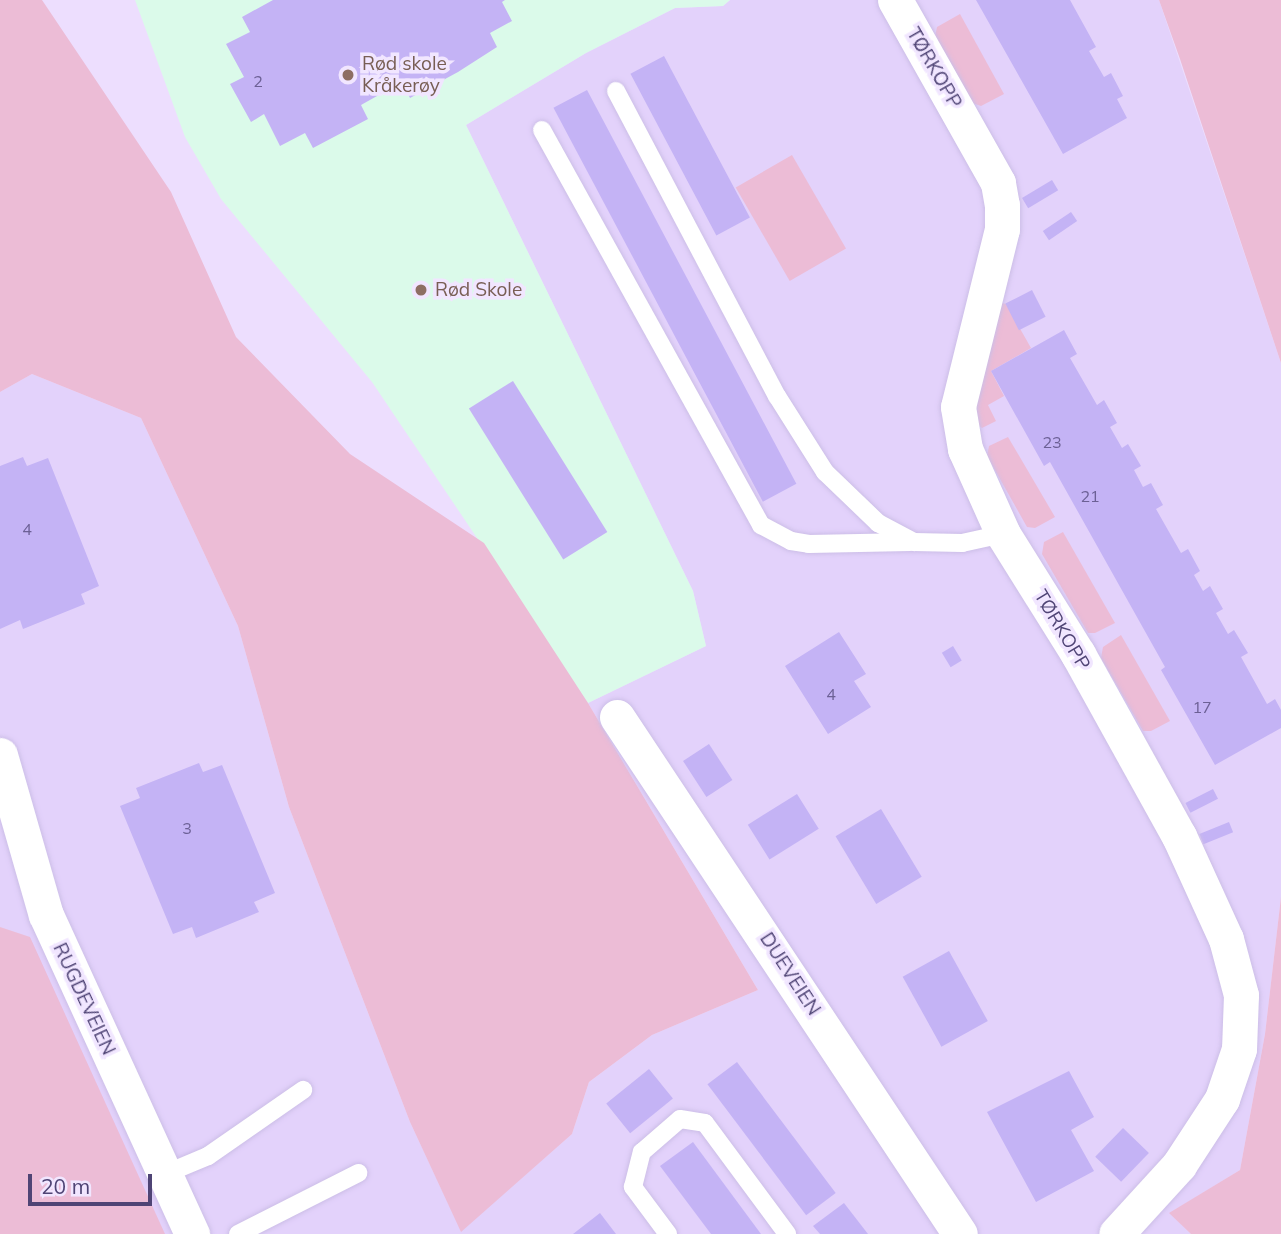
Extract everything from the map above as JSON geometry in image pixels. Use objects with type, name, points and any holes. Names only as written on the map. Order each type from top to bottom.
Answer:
[{"type":"street","name":"TØRKOPP","points":[[895,0],[998,183],[1002,205],[1002,229],[958,407],[965,449],[1003,534],[1078,654],[1179,836],[1227,939],[1241,995],[1239,1049],[1222,1099],[1179,1165],[1116,1234]]},
{"type":"street","name":"DUEVEIEN","points":[[617,716],[960,1234]]},
{"type":"street","name":"RUGDEVEIEN","points":[[0,755],[46,915],[192,1234]]},
{"type":"lane","points":[[616,91],[777,396],[825,472],[878,523],[914,542]]},
{"type":"lane","points":[[542,130],[761,525],[791,541],[809,544],[962,543],[1003,534]]},
{"type":"lane","points":[[165,1174],[208,1156],[303,1090]]},
{"type":"lane","points":[[668,1234],[633,1187],[642,1152],[680,1119],[705,1123],[787,1234]]},
{"type":"lane","points":[[238,1234],[358,1173]]},
{"type":"shaded area","points":[[0,0],[42,0],[171,192],[236,337],[350,454],[484,543],[588,703],[758,990],[652,1035],[589,1082],[572,1134],[461,1232],[410,1122],[289,807],[238,626],[141,418],[32,374],[0,392]]},
{"type":"shaded area","name":"Rød Skole","points":[[135,0],[730,0],[723,6],[675,8],[586,53],[466,125],[693,591],[706,646],[588,703],[372,382],[221,199],[185,137]]},
{"type":"shaded area","points":[[730,0],[1159,0],[1281,363],[1281,897],[1265,1034],[1240,1170],[1170,1213],[1191,1234],[0,1234],[0,392],[32,374],[141,418],[238,626],[289,807],[410,1122],[461,1231],[572,1134],[589,1082],[652,1035],[758,990],[588,703],[706,646],[693,591],[466,125],[586,53],[675,8],[723,6]]},
{"type":"shaded area","points":[[1159,0],[1281,0],[1281,363],[1180,59]]},
{"type":"shaded area","points":[[960,14],[1004,94],[981,106],[972,103],[934,41],[937,27]]},
{"type":"shaded area","points":[[792,155],[846,249],[790,281],[736,188]]},
{"type":"shaded area","points":[[998,302],[1006,304],[1031,348],[991,371],[1004,396],[988,405],[996,421],[982,428],[973,421],[987,321]]},
{"type":"shaded area","points":[[1008,437],[1055,517],[1035,528],[1027,527],[987,456],[989,446]]},
{"type":"shaded area","points":[[1063,532],[1115,623],[1095,633],[1088,633],[1042,554],[1044,542]]},
{"type":"shaded area","points":[[1121,635],[1170,721],[1151,731],[1143,731],[1101,658],[1103,647]]},
{"type":"shaded area","points":[[1281,897],[1281,1234],[1191,1234],[1169,1213],[1240,1170],[1265,1034]]},
{"type":"shaded area","points":[[0,927],[30,937],[165,1234],[0,1234]]},
{"type":"building","name":"Rød skole Kråkerøy","points":[[273,0],[505,0],[502,2],[512,21],[490,33],[497,47],[410,98],[402,82],[361,105],[368,119],[313,148],[305,133],[280,146],[264,114],[251,122],[230,84],[244,77],[226,44],[250,32],[242,17]]},
{"type":"building","points":[[976,0],[1070,0],[1096,47],[1089,51],[1104,77],[1111,73],[1123,96],[1117,99],[1127,118],[1063,154]]},
{"type":"building","points":[[664,56],[750,218],[716,235],[630,74]]},
{"type":"building","points":[[587,90],[796,484],[763,502],[553,108]]},
{"type":"building","points":[[1052,180],[1058,190],[1028,208],[1022,198]]},
{"type":"building","points":[[1071,212],[1077,221],[1049,240],[1043,231]]},
{"type":"building","points":[[1032,290],[1046,317],[1019,330],[1005,304]]},
{"type":"building","points":[[1064,330],[1077,354],[1070,358],[1097,405],[1104,400],[1117,423],[1110,427],[1122,448],[1128,444],[1141,466],[1134,470],[1143,487],[1151,483],[1163,505],[1156,509],[1181,553],[1188,549],[1200,571],[1194,575],[1203,591],[1210,586],[1223,609],[1216,613],[1228,634],[1234,630],[1248,653],[1241,657],[1267,704],[1275,699],[1281,710],[1281,728],[1215,765],[1161,670],[1165,667],[1050,462],[1044,466],[991,371]]},
{"type":"building","points":[[513,381],[607,532],[563,560],[469,409]]},
{"type":"building","points":[[23,457],[27,466],[48,458],[99,586],[81,594],[85,604],[23,629],[20,620],[0,629],[0,466]]},
{"type":"building","points":[[839,632],[866,674],[854,681],[871,707],[828,734],[785,666]]},
{"type":"building","points":[[953,646],[962,661],[951,667],[942,653]]},
{"type":"building","points":[[709,744],[732,780],[706,797],[683,761]]},
{"type":"building","points":[[199,763],[203,772],[222,765],[275,893],[254,902],[259,912],[196,938],[192,927],[173,934],[120,806],[140,798],[136,788]]},
{"type":"building","points":[[1213,789],[1218,799],[1190,813],[1185,803]]},
{"type":"building","points":[[797,794],[819,829],[770,860],[748,825]]},
{"type":"building","points":[[881,809],[922,877],[876,904],[836,836]]},
{"type":"building","points":[[1229,822],[1233,832],[1203,844],[1199,834]]},
{"type":"building","points":[[949,951],[988,1021],[941,1047],[903,977]]},
{"type":"building","points":[[737,1062],[836,1193],[806,1215],[707,1084]]},
{"type":"building","points":[[649,1069],[673,1099],[630,1133],[606,1104]]},
{"type":"building","points":[[1069,1071],[1094,1117],[1071,1130],[1094,1171],[1036,1202],[987,1112]]},
{"type":"building","points":[[1123,1128],[1149,1153],[1121,1182],[1095,1157]]},
{"type":"building","points":[[693,1142],[761,1234],[711,1234],[660,1166]]},
{"type":"building","points":[[844,1203],[868,1234],[820,1234],[813,1226]]},
{"type":"building","points":[[600,1213],[616,1234],[573,1234]]},
{"type":"place","name":"Rød skole Kråkerøy","points":[[348,75]]},
{"type":"place","name":"Rød Skole","points":[[421,290]]}]
